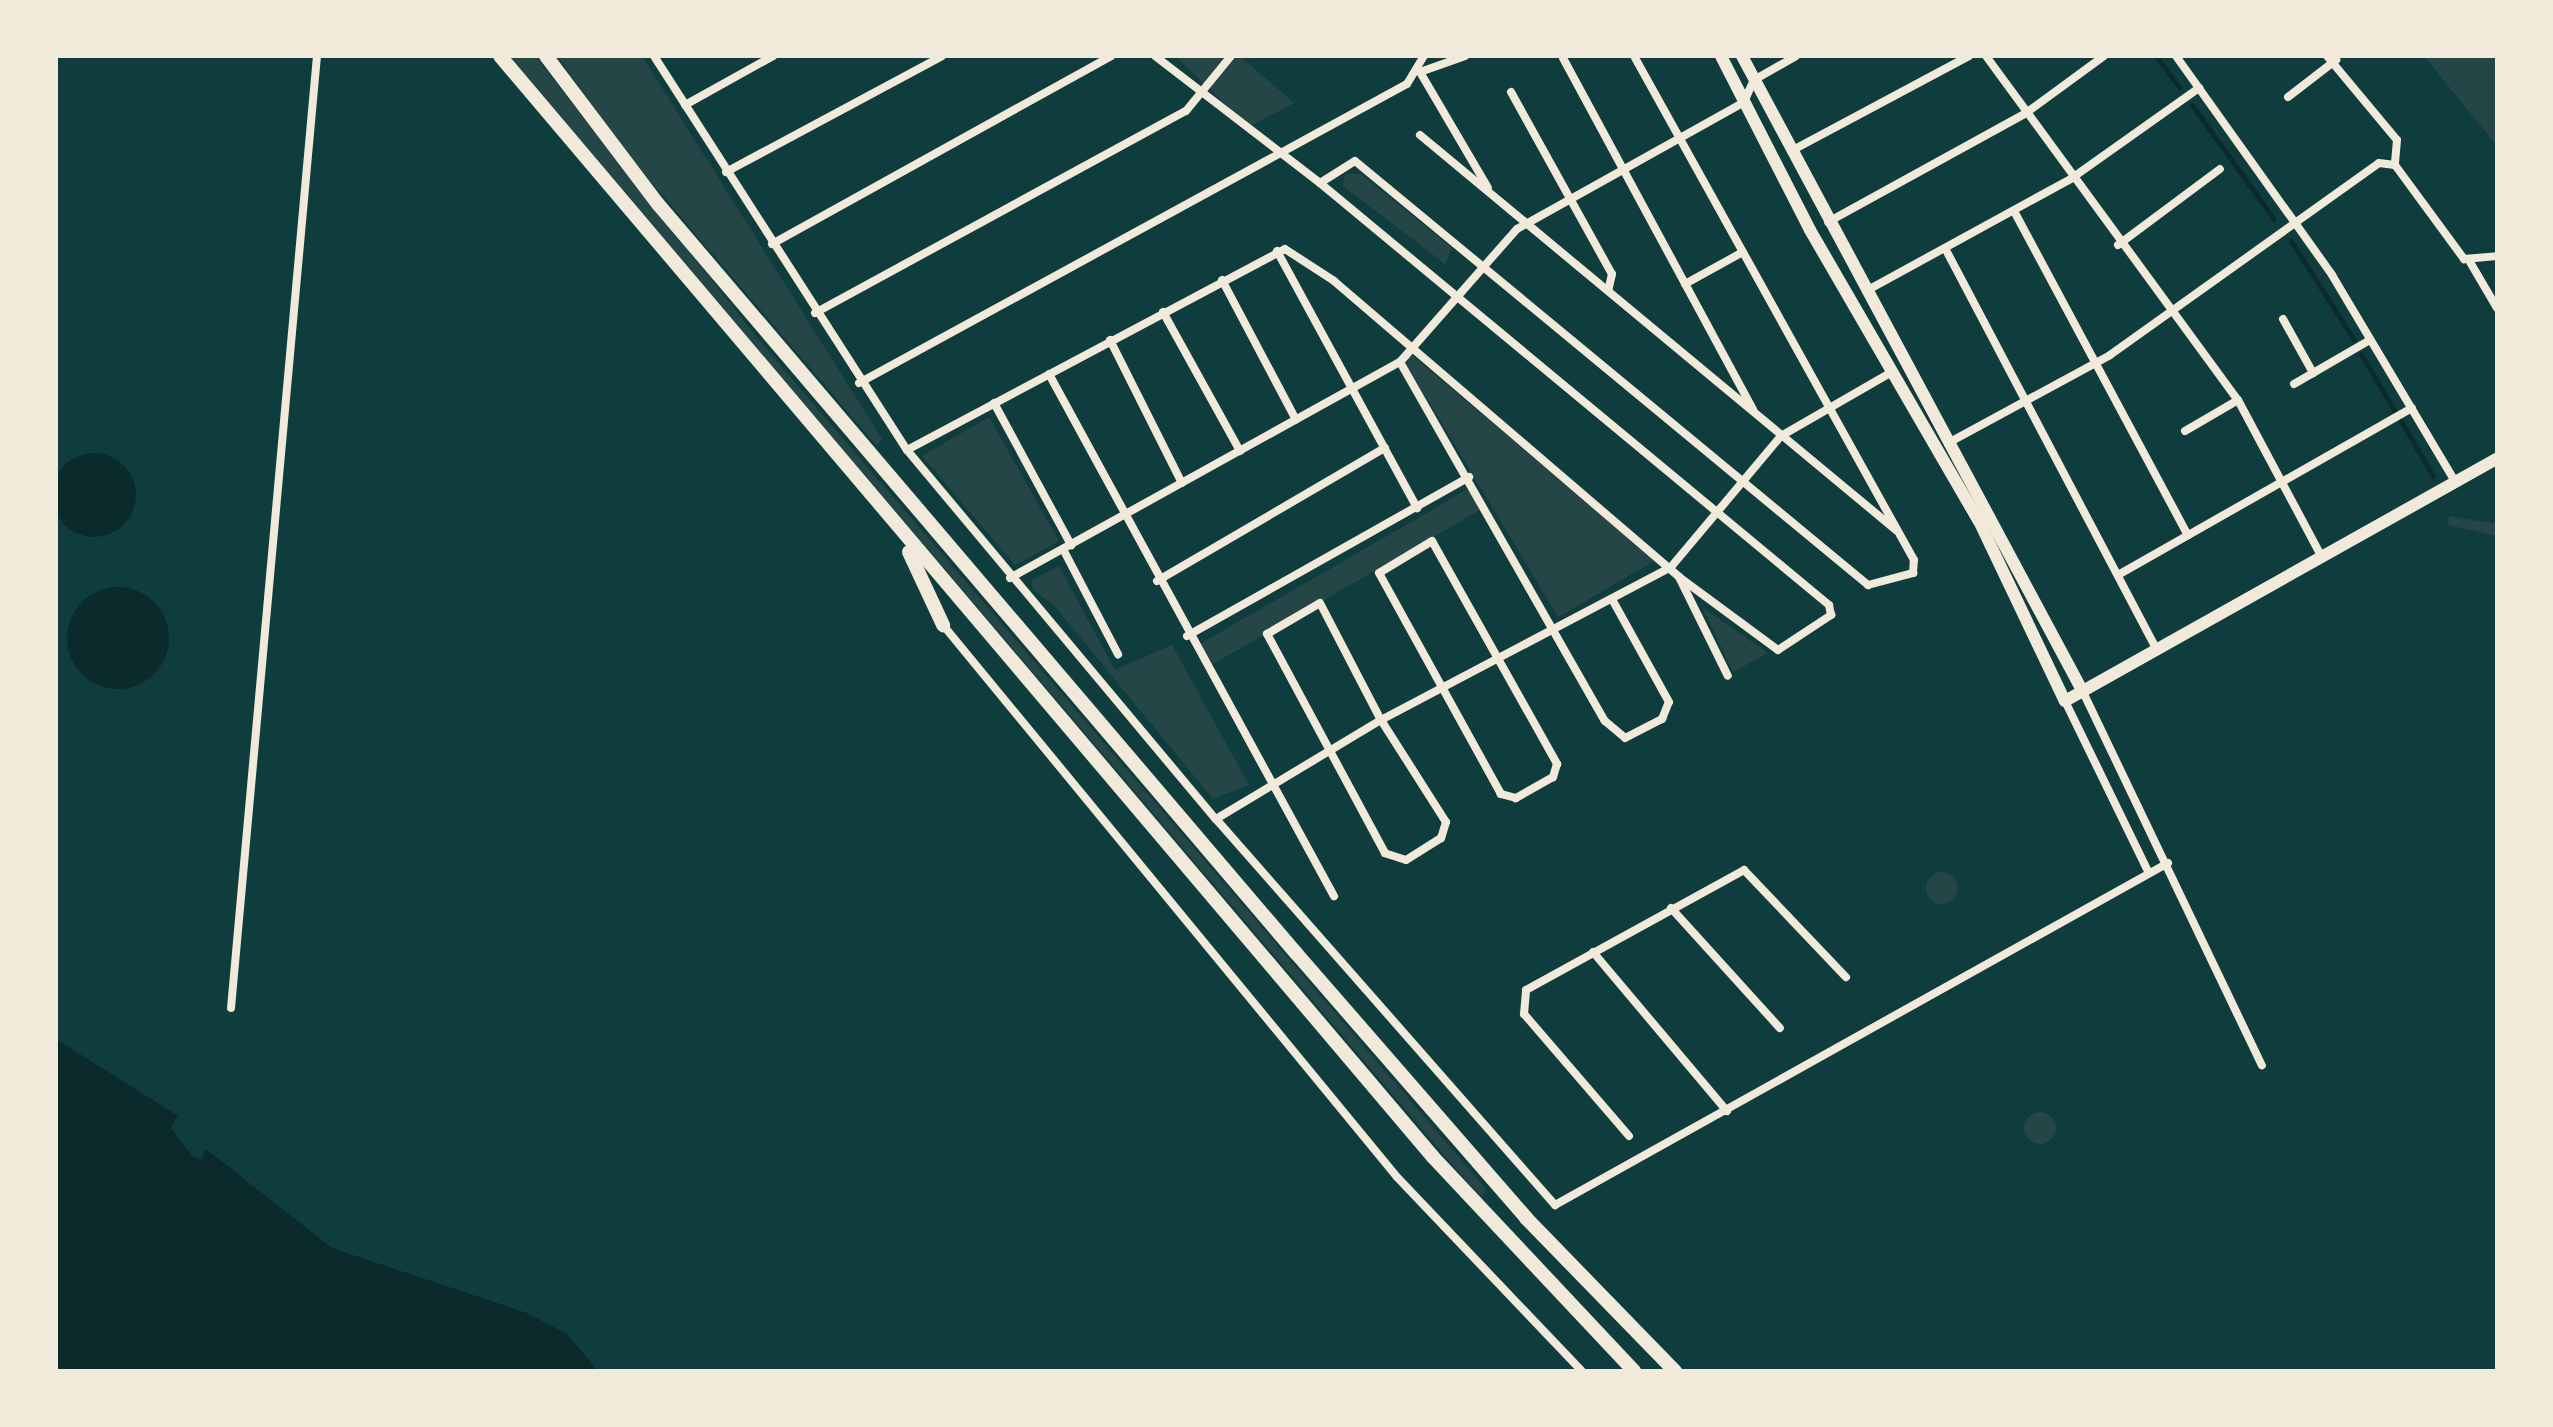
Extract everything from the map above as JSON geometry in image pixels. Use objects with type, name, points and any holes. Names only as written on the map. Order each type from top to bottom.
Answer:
[{"type":"main road","points":[[500,56],[901,534],[1486,1217],[1634,1371]]},
{"type":"main road","points":[[546,56],[658,204],[1296,953],[1526,1218],[1675,1371]]},
{"type":"main road","points":[[901,534],[943,625]]},
{"type":"street","points":[[231,1008],[317,56]]},
{"type":"street","points":[[654,56],[859,383],[907,450],[1010,578],[1216,819],[1555,1205],[2168,863]]},
{"type":"street","points":[[685,105],[773,56]]},
{"type":"street","points":[[726,172],[942,56]]},
{"type":"street","points":[[772,244],[1111,56]]},
{"type":"street","points":[[1155,56],[1274,154],[1320,183],[1456,299],[1829,605],[1831,615],[1778,650],[1679,577]]},
{"type":"street","points":[[815,313],[1186,111],[1231,56]]},
{"type":"street","points":[[1424,56],[1420,72],[1492,195]]},
{"type":"street","points":[[859,383],[1420,72],[1465,56]]},
{"type":"street","points":[[1320,183],[1355,161],[1875,588],[1916,570],[1900,533],[1634,56]]},
{"type":"street","points":[[1721,56],[1890,373],[1979,521],[2149,873]]},
{"type":"street","points":[[1742,56],[1828,222],[2083,692],[2168,863],[2262,1065]]},
{"type":"street","points":[[1010,578],[1400,362],[1526,222],[1744,102],[1754,80],[1796,56]]},
{"type":"street","points":[[1790,151],[1969,56]]},
{"type":"street","points":[[1986,56],[2118,245],[2238,400],[2322,557]]},
{"type":"street","points":[[1828,222],[2026,113],[2104,56]]},
{"type":"street","points":[[2176,56],[2296,223],[2456,483]]},
{"type":"street","points":[[1563,58],[1755,414]]},
{"type":"street","points":[[2288,97],[2331,58],[2397,140],[2395,165],[2470,262],[2497,308]]},
{"type":"street","points":[[1865,291],[1946,250],[2072,178],[2199,88]]},
{"type":"street","points":[[1511,92],[1612,274],[1608,291]]},
{"type":"street","points":[[1420,135],[1900,533]]},
{"type":"street","points":[[1950,442],[2096,364],[2379,163],[2395,165]]},
{"type":"street","points":[[2118,245],[2220,169]]},
{"type":"street","points":[[2014,211],[2188,535]]},
{"type":"street","points":[[907,450],[1277,251],[1294,250],[1671,567],[1679,577],[1728,676]]},
{"type":"street","points":[[1946,250],[2157,651]]},
{"type":"street","points":[[1277,251],[1417,508]]},
{"type":"street","points":[[1685,284],[1743,252]]},
{"type":"street","points":[[2470,262],[2497,256]]},
{"type":"street","points":[[1222,280],[1296,420]]},
{"type":"street","points":[[1163,312],[1240,451]]},
{"type":"street","points":[[2283,319],[2313,373]]},
{"type":"street","points":[[1110,340],[1182,483]]},
{"type":"street","points":[[2294,384],[2370,340]]},
{"type":"street","points":[[1400,362],[1469,477],[1551,629],[1616,738],[1625,738],[1662,719],[1669,702],[1613,601]]},
{"type":"street","points":[[1216,819],[1381,720],[1551,629],[1613,601],[1671,567],[1781,436],[1907,366]]},
{"type":"street","points":[[1049,374],[1269,787],[1334,896]]},
{"type":"street","points":[[2185,431],[2238,400]]},
{"type":"street","points":[[994,403],[1118,654]]},
{"type":"street","points":[[2118,575],[2412,408]]},
{"type":"street","points":[[1157,581],[1385,448]]},
{"type":"street","points":[[2065,701],[2497,459]]},
{"type":"street","points":[[1187,636],[1469,477]]},
{"type":"street","points":[[1432,541],[1493,660],[1556,772],[1516,798],[1501,794],[1439,689],[1379,573],[1432,541]]},
{"type":"street","points":[[1320,603],[1381,720],[1446,831],[1393,861],[1328,753],[1267,634],[1320,603]]},
{"type":"street","points":[[943,625],[1109,835],[1407,1188],[1582,1371]]},
{"type":"street","points":[[1629,1136],[1520,1003],[1526,990],[1744,870],[1846,977]]},
{"type":"street","points":[[1671,908],[1780,1028]]},
{"type":"street","points":[[1593,952],[1727,1111]]},
{"type":"shaded area","points":[[508,56],[535,56],[763,345],[1487,1190],[1480,1197]]},
{"type":"shaded area","points":[[557,56],[642,56],[882,439],[877,446],[628,155]]},
{"type":"shaded area","points":[[1175,56],[1240,56],[1294,103],[1249,127]]},
{"type":"shaded area","points":[[2424,56],[2497,56],[2497,146]]},
{"type":"shaded area","points":[[1345,174],[1361,174],[1452,248],[1445,264],[1343,186]]},
{"type":"shaded area","points":[[1409,353],[1656,560],[1558,617],[1407,365]]},
{"type":"shaded area","points":[[989,417],[1059,541],[1015,565],[922,456]]},
{"type":"shaded area","points":[[86,453],[102,453],[118,460],[129,471],[136,495],[133,511],[124,525],[102,537],[86,537],[70,530],[59,519],[52,503],[52,487],[59,471],[70,460]]},
{"type":"shaded area","points":[[1470,488],[1482,509],[1213,664],[1201,644]]},
{"type":"shaded area","points":[[2449,516],[2497,524],[2497,536],[2448,525]]},
{"type":"shaded area","points":[[1059,566],[1115,670],[1172,645],[1249,785],[1213,799],[1052,603],[1033,590],[1031,580]]},
{"type":"shaded area","points":[[118,587],[137,591],[154,602],[165,619],[169,638],[165,657],[154,674],[137,685],[118,689],[99,685],[82,674],[71,657],[67,638],[71,619],[82,602],[99,591]]},
{"type":"shaded area","points":[[1702,607],[1768,653],[1733,672]]},
{"type":"shaded area","points":[[1942,872],[1953,877],[1958,888],[1953,899],[1942,904],[1931,899],[1926,888],[1931,877]]},
{"type":"shaded area","points":[[56,1039],[178,1116],[171,1128],[193,1157],[201,1159],[206,1149],[332,1248],[527,1313],[567,1334],[598,1371],[56,1371]]},
{"type":"shaded area","points":[[2040,1112],[2051,1117],[2056,1128],[2051,1139],[2040,1144],[2029,1139],[2024,1128],[2029,1117]]},
{"type":"waterway","points":[[2156,56],[2179,87]]},
{"type":"waterway","points":[[2192,105],[2274,219]]},
{"type":"waterway","points":[[2291,241],[2354,340]]},
{"type":"waterway","points":[[2361,354],[2394,410]]},
{"type":"waterway","points":[[2401,421],[2433,476]]}]
